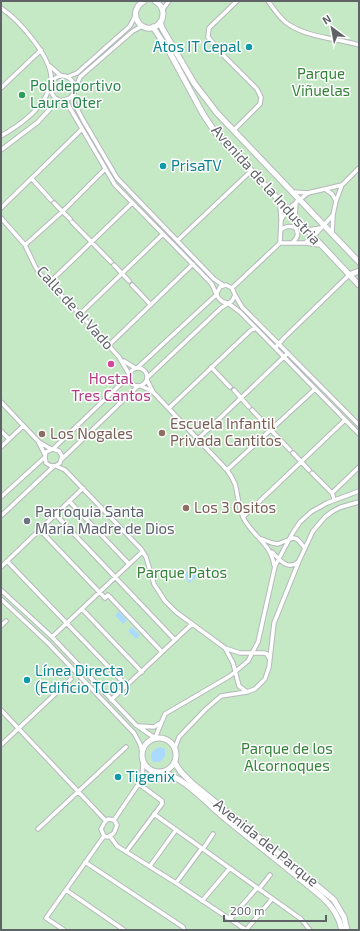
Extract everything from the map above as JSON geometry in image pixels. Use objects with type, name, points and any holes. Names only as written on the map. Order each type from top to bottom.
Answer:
[{"type":"street","points":[[142,26],[139,23],[135,12],[137,3],[144,1]]},
{"type":"street","points":[[156,1],[162,9],[163,18],[160,22],[153,27],[142,26],[133,31],[80,77],[73,96],[73,101],[117,178],[214,278],[223,285],[228,285],[232,288],[242,307],[359,425]]},
{"type":"street","points":[[162,9],[169,1]]},
{"type":"street","points":[[234,130],[260,104],[261,97],[257,89],[208,37],[209,28],[238,1]]},
{"type":"street","points":[[268,1],[287,24],[307,34],[343,40],[359,45]]},
{"type":"street","points":[[1,8],[18,22],[41,50],[52,74],[47,95],[39,108],[1,136]]},
{"type":"street","points":[[68,77],[77,73],[130,26],[136,16]]},
{"type":"street","name":"Avenida de la Industria","points":[[160,22],[194,83],[217,113],[293,192],[298,201],[332,233],[359,262]]},
{"type":"street","name":"Avenida de la Industria","points":[[153,27],[170,53],[203,114],[215,132],[359,285]]},
{"type":"street","points":[[1,87],[41,50]]},
{"type":"street","points":[[48,64],[55,72],[61,76],[68,77],[74,82],[75,90]]},
{"type":"street","points":[[61,76],[54,79],[50,85],[52,95],[58,100],[67,103],[115,184],[211,283],[221,301],[227,303],[240,312],[359,434]]},
{"type":"street","points":[[64,101],[73,96]]},
{"type":"street","points":[[1,150],[38,122],[58,100]]},
{"type":"street","points":[[1,208],[82,130]]},
{"type":"street","points":[[332,233],[333,215],[342,185],[359,168]]},
{"type":"street","points":[[25,245],[63,211],[105,169]]},
{"type":"street","points":[[178,240],[251,171]]},
{"type":"street","points":[[32,179],[151,305]]},
{"type":"street","points":[[293,192],[308,193],[342,185]]},
{"type":"street","points":[[325,189],[332,194],[336,201]]},
{"type":"street","points":[[282,220],[288,210],[308,193]]},
{"type":"street","points":[[296,218],[298,201]]},
{"type":"street","points":[[280,202],[282,220],[280,243]]},
{"type":"street","points":[[49,283],[132,203]]},
{"type":"street","points":[[305,243],[324,227],[333,215]]},
{"type":"street","name":"Calle de el Vado","points":[[1,218],[25,245],[36,268],[121,359]]},
{"type":"street","points":[[281,230],[284,227],[295,227],[298,232],[297,238],[293,242]]},
{"type":"street","points":[[306,230],[315,230],[324,227]]},
{"type":"street","points":[[80,314],[163,234]]},
{"type":"street","points":[[232,288],[280,243],[293,242],[320,245]]},
{"type":"street","points":[[109,345],[193,264]]},
{"type":"street","points":[[275,348],[349,275],[359,271]]},
{"type":"street","points":[[1,497],[217,293],[218,289],[223,285]]},
{"type":"street","points":[[1,516],[227,303],[232,301],[235,295]]},
{"type":"street","points":[[169,408],[211,367],[252,329],[255,328]]},
{"type":"street","points":[[198,439],[288,353]]},
{"type":"street","points":[[121,359],[136,368],[144,370],[153,392],[228,470],[235,483],[243,517],[270,550],[278,559],[289,566],[299,561]]},
{"type":"street","points":[[121,359],[129,375],[131,383],[153,392]]},
{"type":"street","points":[[211,367],[332,493],[334,499]]},
{"type":"street","points":[[228,470],[270,429],[315,389]]},
{"type":"street","points":[[1,402],[39,442],[59,451],[65,470]]},
{"type":"street","points":[[243,517],[345,420]]},
{"type":"street","points":[[1,447],[24,426]]},
{"type":"street","points":[[1,431],[9,439]]},
{"type":"street","points":[[39,442],[45,456],[46,463],[65,470],[142,552],[148,563],[154,584],[159,593],[176,612],[225,648],[240,653],[264,653],[267,654],[270,659]]},
{"type":"street","points":[[332,493],[359,467]]},
{"type":"street","points":[[1,567],[83,488]]},
{"type":"street","points":[[155,738],[165,714],[235,672],[248,661],[258,642],[275,566],[300,522],[310,512],[334,499],[359,491]]},
{"type":"street","points":[[69,501],[129,564]]},
{"type":"street","points":[[143,763],[147,768],[154,772],[167,771],[174,763],[176,758],[175,748],[179,737],[206,709],[221,696],[247,692],[255,689],[265,679],[270,659],[274,623],[313,531],[325,517],[341,507],[359,502]]},
{"type":"street","points":[[56,514],[175,640]]},
{"type":"street","points":[[40,530],[105,598],[108,595],[162,652]]},
{"type":"street","points":[[260,538],[278,544],[293,538],[297,539],[305,548]]},
{"type":"street","points":[[270,550],[275,566]]},
{"type":"street","points":[[52,637],[142,552]]},
{"type":"street","points":[[7,561],[127,686]]},
{"type":"street","points":[[1,590],[52,637],[136,725],[155,738]]},
{"type":"street","points":[[1,599],[48,643],[134,733],[140,744],[143,763],[142,779],[114,820]]},
{"type":"street","points":[[82,609],[142,672]]},
{"type":"street","points":[[1,626],[6,621]]},
{"type":"street","points":[[111,700],[192,624]]},
{"type":"street","points":[[225,648],[233,663],[239,686],[247,692]]},
{"type":"street","points":[[1,746],[71,679]]},
{"type":"street","points":[[1,710],[106,821]]},
{"type":"street","points":[[136,725],[142,727],[154,727],[160,723]]},
{"type":"street","points":[[142,752],[146,744],[155,738],[164,738],[175,748]]},
{"type":"street","points":[[38,829],[126,747]]},
{"type":"street","name":"Avenida del Parque","points":[[174,763],[193,784],[334,900],[344,917],[347,930]]},
{"type":"street","points":[[142,779],[154,772]]},
{"type":"street","name":"Avenida del Parque","points":[[161,772],[170,774],[182,781],[322,897],[335,911],[342,930]]},
{"type":"street","points":[[126,852],[162,804],[162,801],[139,784]]},
{"type":"street","points":[[154,814],[301,919],[310,930]]},
{"type":"street","points":[[104,836],[101,829],[106,821],[111,819],[114,820]]},
{"type":"street","points":[[104,836],[110,836],[117,828],[114,820]]},
{"type":"street","points":[[150,866],[176,830]]},
{"type":"street","points":[[176,883],[213,834]]},
{"type":"street","points":[[64,930],[46,918],[104,836]]},
{"type":"street","points":[[110,836],[117,846],[150,866],[246,930],[272,899]]},
{"type":"street","points":[[85,862],[183,927],[184,930]]},
{"type":"street","points":[[202,901],[230,868]]},
{"type":"street","points":[[230,919],[270,874]]},
{"type":"street","points":[[66,890],[124,930]]},
{"type":"green space","points":[[1,1],[359,1],[359,930],[1,930]]},
{"type":"water","points":[[196,567],[199,568],[201,573],[189,583],[186,578],[186,572]]},
{"type":"water","points":[[119,611],[127,620],[123,624],[115,615]]},
{"type":"water","points":[[132,627],[140,635],[136,639],[128,631]]},
{"type":"water","points":[[160,747],[165,749],[165,756],[160,762],[153,762],[151,758],[152,752]]},
{"type":"place","name":"Atos IT Cepal","points":[[249,47]]},
{"type":"place","name":"Polideportivo Laura Oter","points":[[22,95]]},
{"type":"place","name":"PrisaTV","points":[[163,166]]},
{"type":"place","name":"Hostal Tres Cantos","points":[[111,364]]},
{"type":"place","name":"Escuela Infantil Privada Cantitos","points":[[162,433]]},
{"type":"place","name":"Los Nogales","points":[[42,434]]},
{"type":"place","name":"Los 3 Ositos","points":[[186,508]]},
{"type":"place","name":"Parroquia Santa María Madre de Dios","points":[[27,521]]},
{"type":"place","name":"Línea Directa (Edificio TC01)","points":[[27,680]]},
{"type":"place","name":"Tigenix","points":[[118,777]]},
{"type":"park label","name":"Parque Viñuelas","points":[[321,82]]},
{"type":"park label","name":"Parque Patos","points":[[182,573]]},
{"type":"park label","name":"Parque de los Alcornoques","points":[[287,758]]}]
